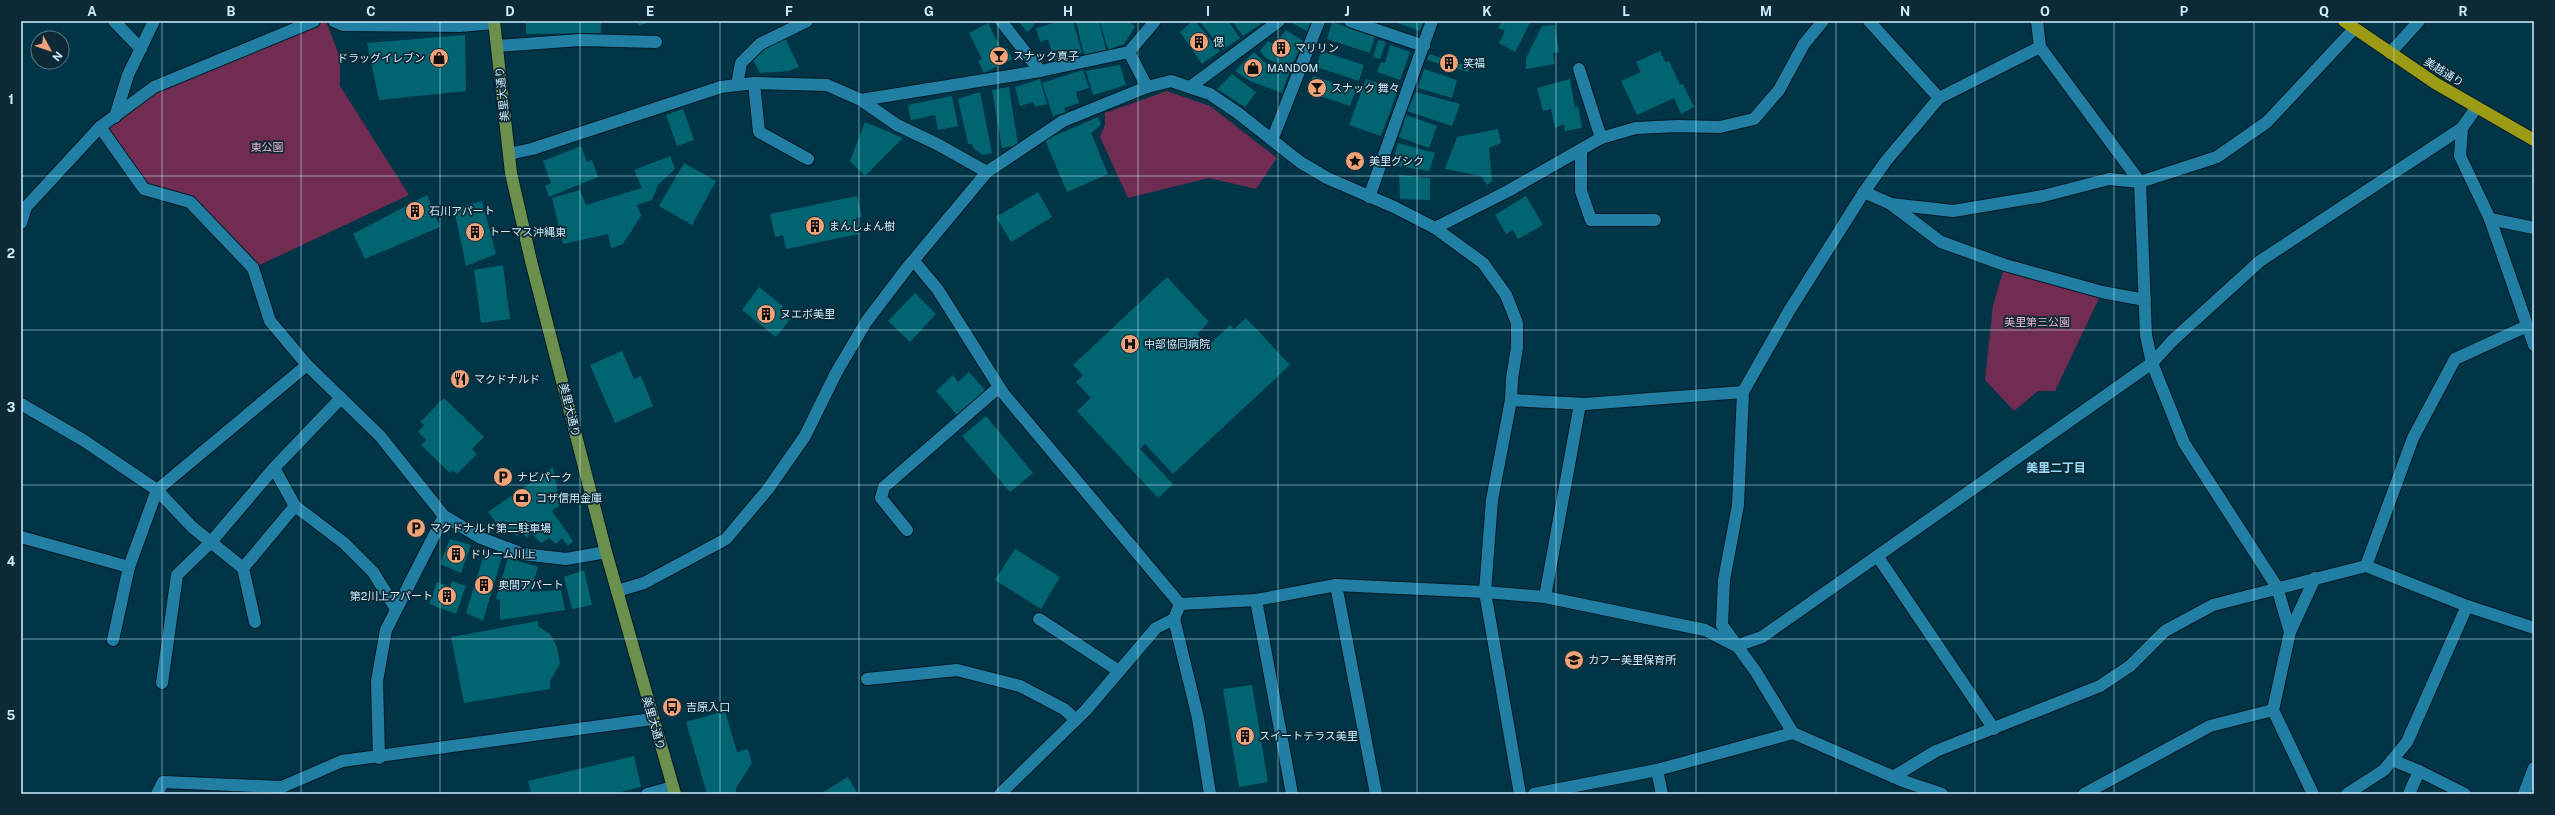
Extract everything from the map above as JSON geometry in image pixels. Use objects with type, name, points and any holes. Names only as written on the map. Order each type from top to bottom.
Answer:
[{"type":"highway","name":"美越通り","points":[[2344,21],[2390,53],[2476,108],[2534,140]]},
{"type":"main road","name":"美里大通り","points":[[494,22],[509,154],[530,261],[606,552],[652,719],[674,791]]},
{"type":"street","points":[[114,21],[142,49]]},
{"type":"street","points":[[115,117],[128,75],[142,49],[154,21]]},
{"type":"street","points":[[21,224],[24,205],[100,128],[154,87],[314,21]]},
{"type":"street","points":[[334,21],[343,25],[460,26],[494,22]]},
{"type":"street","points":[[737,85],[742,63],[760,44],[807,21]]},
{"type":"street","points":[[1001,21],[1040,71]]},
{"type":"street","points":[[1190,87],[1279,21]]},
{"type":"street","points":[[1272,140],[1319,21]]},
{"type":"street","points":[[1350,21],[1424,46]]},
{"type":"street","points":[[1369,197],[1432,21]]},
{"type":"street","points":[[1435,228],[1508,191],[1601,138],[1636,128],[1720,127],[1754,119],[1779,90],[1804,44],[1823,21]]},
{"type":"street","points":[[1869,21],[1939,98]]},
{"type":"street","points":[[2037,21],[2040,47],[2140,182],[2146,335],[2152,363],[2184,444],[2277,587],[2290,632]]},
{"type":"street","points":[[2390,53],[2419,21]]},
{"type":"street","points":[[861,100],[1040,71],[1129,52],[1149,23]]},
{"type":"street","points":[[1891,204],[1953,211],[2043,196],[2109,179],[2140,182],[2217,157],[2267,122],[2354,29]]},
{"type":"street","points":[[496,46],[580,40],[656,42]]},
{"type":"street","points":[[1942,794],[1893,777],[1793,733],[1756,672],[1722,625],[1724,580],[1738,505],[1743,392],[1789,311],[1864,192],[1886,161],[1939,98],[2040,47]]},
{"type":"street","points":[[1129,52],[1147,87]]},
{"type":"street","points":[[1579,69],[1601,138]]},
{"type":"street","points":[[617,591],[644,583],[726,538],[768,489],[805,436],[836,373],[866,322],[987,172],[1064,121],[1147,87],[1171,80],[1210,94],[1238,113],[1300,162],[1327,178],[1435,228],[1483,263],[1506,295],[1517,323],[1511,400],[1492,500],[1485,592],[1520,794]]},
{"type":"street","points":[[754,83],[759,132],[808,159]]},
{"type":"street","points":[[509,154],[532,149],[672,101],[721,87],[754,83],[827,85],[861,100],[897,125],[937,144],[987,172]]},
{"type":"street","points":[[1180,604],[1256,600],[1336,585],[1485,592],[1545,597],[1705,630],[1736,646],[1762,637],[1878,557],[2152,363],[2173,340],[2260,261],[2462,128],[2476,108]]},
{"type":"street","points":[[100,128],[144,189],[190,202],[253,268],[270,321],[307,365],[380,436],[444,516],[481,538],[523,554],[566,559],[606,552]]},
{"type":"street","points":[[2462,128],[2460,156],[2490,219],[2534,345]]},
{"type":"street","points":[[1581,150],[1581,191],[1591,220],[1655,220]]},
{"type":"street","points":[[1864,192],[1891,204],[1941,242],[2005,265],[2094,290],[2145,300]]},
{"type":"street","points":[[2490,219],[2534,228]]},
{"type":"street","points":[[914,261],[938,290],[999,387],[1180,604]]},
{"type":"street","points":[[2366,566],[2413,438],[2455,360],[2527,326]]},
{"type":"street","points":[[113,640],[129,567],[157,490],[307,365]]},
{"type":"street","points":[[907,530],[881,498],[884,487],[999,387]]},
{"type":"street","points":[[1511,400],[1580,404],[1743,392]]},
{"type":"street","points":[[162,683],[177,575],[210,542],[274,468],[341,398]]},
{"type":"street","points":[[21,404],[83,440],[157,490],[192,527],[243,568],[255,622]]},
{"type":"street","points":[[1545,597],[1580,404]]},
{"type":"street","points":[[274,468],[294,506],[344,543],[368,567],[396,609]]},
{"type":"street","points":[[243,568],[294,506]]},
{"type":"street","points":[[379,758],[377,681],[386,630],[444,516]]},
{"type":"street","points":[[21,537],[129,567]]},
{"type":"street","points":[[1878,557],[1994,729]]},
{"type":"street","points":[[1893,777],[1936,751],[2100,686],[2130,666],[2165,630],[2213,605],[2277,587],[2366,566],[2467,606],[2534,628]]},
{"type":"street","points":[[2313,794],[2273,710],[2290,632],[2315,578]]},
{"type":"street","points":[[1336,585],[1376,794]]},
{"type":"street","points":[[1256,600],[1292,794]]},
{"type":"street","points":[[1180,604],[1174,619],[1198,718],[1210,794]]},
{"type":"street","points":[[2346,794],[2384,770],[2407,742],[2467,606]]},
{"type":"street","points":[[1039,619],[1119,671]]},
{"type":"street","points":[[1000,794],[1076,720],[1156,628],[1174,619]]},
{"type":"street","points":[[867,679],[957,670],[1020,686],[1064,709],[1076,720]]},
{"type":"street","points":[[2084,794],[2210,726],[2273,710]]},
{"type":"street","points":[[157,794],[163,782],[282,787],[342,761],[379,758],[652,719]]},
{"type":"street","points":[[1534,794],[1657,770],[1793,733]]},
{"type":"street","points":[[2392,760],[2419,771],[2465,794]]},
{"type":"street","points":[[2524,794],[2534,768]]},
{"type":"street","points":[[1657,770],[1662,794]]},
{"type":"street","points":[[2409,794],[2419,771]]},
{"type":"street","points":[[647,794],[674,791]]},
{"type":"green space","name":"東公園","points":[[314,21],[326,21],[340,58],[340,86],[409,195],[253,268],[190,202],[144,189],[100,127],[154,87]]},
{"type":"green space","points":[[1167,91],[1210,106],[1277,158],[1256,189],[1209,178],[1128,198],[1100,137],[1105,125],[1105,113]]},
{"type":"green space","name":"美里第三公園","points":[[2005,265],[2102,292],[2055,391],[2038,391],[2014,411],[1985,380],[1993,305]]},
{"type":"building","points":[[526,21],[601,21],[601,33],[526,34]]},
{"type":"building","points":[[637,21],[652,21],[639,26]]},
{"type":"building","points":[[1018,21],[1032,21],[1035,25],[1027,32]]},
{"type":"building","points":[[1061,21],[1073,21],[1082,53],[1054,61],[1048,39],[1040,42],[1036,28]]},
{"type":"building","points":[[1076,21],[1099,21],[1106,50],[1084,55]]},
{"type":"building","points":[[1129,21],[1135,27],[1124,44],[1108,50],[1100,22]]},
{"type":"building","name":"偲","points":[[1192,21],[1195,21],[1220,51],[1202,64],[1180,32]]},
{"type":"building","points":[[1199,21],[1228,21],[1240,38],[1223,50]]},
{"type":"building","points":[[1232,21],[1258,21],[1261,24],[1243,36]]},
{"type":"building","points":[[1294,21],[1311,21],[1307,31],[1292,23]]},
{"type":"building","points":[[1392,21],[1423,21],[1420,31]]},
{"type":"building","points":[[1502,21],[1531,21],[1515,52],[1499,43],[1505,31],[1498,28]]},
{"type":"building","points":[[1332,22],[1375,37],[1370,53],[1327,39]]},
{"type":"building","points":[[988,23],[1002,51],[1007,48],[1012,59],[984,73],[978,61],[982,59],[969,33]]},
{"type":"building","points":[[1555,25],[1559,52],[1553,53],[1555,64],[1526,69],[1526,58],[1542,26]]},
{"type":"building","name":"マリリン","points":[[1286,30],[1303,41],[1291,68],[1267,59],[1260,51],[1268,41],[1274,45]]},
{"type":"building","points":[[465,35],[466,91],[379,100],[367,43]]},
{"type":"building","points":[[784,36],[799,67],[789,71],[760,73],[753,60],[767,44]]},
{"type":"building","points":[[1378,40],[1386,42],[1380,59],[1373,57]]},
{"type":"building","points":[[1390,45],[1410,52],[1400,80],[1377,72],[1381,62],[1385,63]]},
{"type":"building","points":[[1321,51],[1364,65],[1359,81],[1316,67]]},
{"type":"building","points":[[1660,51],[1665,62],[1669,61],[1680,85],[1683,84],[1694,107],[1681,114],[1674,98],[1637,115],[1621,81],[1641,72],[1636,62]]},
{"type":"building","points":[[1254,52],[1264,62],[1290,70],[1282,93],[1250,81],[1235,71]]},
{"type":"building","name":"笑福","points":[[1429,54],[1470,67],[1468,72],[1427,60]]},
{"type":"building","points":[[1120,65],[1126,85],[1093,95],[1086,71]]},
{"type":"building","points":[[1424,69],[1457,80],[1452,98],[1418,88]]},
{"type":"building","points":[[1083,70],[1089,88],[1076,92],[1079,103],[1064,108],[1066,112],[1053,116],[1042,83]]},
{"type":"building","points":[[1232,74],[1256,92],[1245,107],[1217,89]]},
{"type":"building","points":[[1313,76],[1356,90],[1350,106],[1307,92]]},
{"type":"building","points":[[1040,79],[1047,104],[1035,107],[1033,102],[1020,106],[1015,87]]},
{"type":"building","points":[[1366,79],[1398,90],[1381,136],[1349,125]]},
{"type":"building","points":[[1570,79],[1575,107],[1578,106],[1582,128],[1565,131],[1564,124],[1555,128],[1551,109],[1543,111],[1537,88]]},
{"type":"building","points":[[1009,87],[1018,145],[1002,148],[992,90]]},
{"type":"building","points":[[980,92],[992,153],[983,155],[974,149],[972,144],[968,144],[958,99]]},
{"type":"building","points":[[1416,92],[1460,104],[1452,126],[1407,111]]},
{"type":"building","points":[[952,96],[958,126],[938,130],[935,115],[911,120],[908,105]]},
{"type":"building","points":[[683,109],[694,140],[677,146],[666,115]]},
{"type":"building","points":[[1406,115],[1437,126],[1429,148],[1399,137]]},
{"type":"building","points":[[1098,117],[1101,125],[1091,133],[1108,174],[1067,192],[1045,140]]},
{"type":"building","points":[[865,122],[903,138],[865,176],[850,161]]},
{"type":"building","points":[[1498,129],[1501,143],[1489,148],[1492,181],[1487,185],[1481,176],[1445,169],[1457,137]]},
{"type":"building","points":[[1398,143],[1435,153],[1429,171],[1392,165]]},
{"type":"building","points":[[581,146],[587,162],[592,160],[598,177],[549,197],[545,186],[551,183],[543,161]]},
{"type":"building","points":[[670,156],[675,169],[658,185],[652,200],[637,205],[641,216],[623,244],[611,248],[608,234],[563,244],[552,198],[580,190],[586,205],[642,188],[634,170]]},
{"type":"building","points":[[684,163],[716,181],[692,225],[659,206]]},
{"type":"building","points":[[1399,175],[1430,178],[1430,200],[1400,199]]},
{"type":"building","points":[[1038,192],[1052,217],[1011,242],[996,217]]},
{"type":"building","name":"石川アパート","points":[[427,195],[440,227],[365,259],[353,234]]},
{"type":"building","name":"まんしょん樹","points":[[857,196],[862,217],[856,218],[859,234],[786,249],[783,235],[775,237],[770,214]]},
{"type":"building","points":[[1526,196],[1543,225],[1518,239],[1513,230],[1506,234],[1495,215]]},
{"type":"building","name":"トーマス沖縄東","points":[[482,201],[496,254],[466,266],[454,209]]},
{"type":"building","points":[[503,265],[510,319],[481,323],[474,270]]},
{"type":"building","points":[[1167,277],[1209,322],[1197,334],[1208,346],[1230,325],[1234,329],[1246,318],[1290,365],[1173,474],[1145,444],[1140,449],[1173,484],[1158,498],[1077,411],[1091,398],[1076,382],[1083,375],[1073,365]]},
{"type":"building","name":"ヌエボ美里","points":[[759,287],[783,306],[780,310],[791,318],[776,337],[742,310]]},
{"type":"building","points":[[915,293],[936,314],[910,342],[888,321]]},
{"type":"building","points":[[622,351],[634,379],[641,376],[653,406],[615,423],[590,365]]},
{"type":"building","points":[[969,372],[985,390],[957,415],[936,391],[953,375],[958,382]]},
{"type":"building","points":[[444,398],[484,437],[472,449],[477,454],[457,474],[453,470],[450,473],[421,445],[426,440],[418,432],[424,425],[420,422]]},
{"type":"building","points":[[986,416],[1033,473],[1010,492],[962,436]]},
{"type":"building","points":[[553,467],[560,505],[552,511],[573,541],[568,546],[562,538],[556,544],[549,538],[541,543],[531,533],[527,538],[522,531],[517,536],[510,530],[505,535],[488,512]]},
{"type":"building","name":"ドリーム川上","points":[[450,539],[471,545],[461,573],[440,564]]},
{"type":"building","points":[[1015,549],[1060,577],[1041,609],[995,580]]},
{"type":"building","name":"奥間アパート","points":[[485,551],[502,557],[483,621],[466,613]]},
{"type":"building","points":[[508,558],[538,567],[530,592],[561,590],[565,610],[500,620],[500,601],[496,598]]},
{"type":"building","points":[[584,570],[592,605],[572,609],[564,577]]},
{"type":"building","name":"第2川上アパート","points":[[452,581],[466,586],[456,614],[429,604],[437,582],[450,587]]},
{"type":"building","points":[[538,621],[538,626],[550,634],[557,647],[560,664],[550,681],[550,689],[464,703],[451,637]]},
{"type":"building","name":"スイートテラス美里","points":[[1252,685],[1268,782],[1239,787],[1223,689]]},
{"type":"building","points":[[725,711],[737,752],[748,749],[752,763],[736,788],[736,794],[707,794],[686,722]]},
{"type":"building","points":[[634,756],[641,787],[612,794],[531,794],[528,781]]},
{"type":"building","points":[[848,777],[858,794],[820,794]]},
{"type":"place","name":"偲","points":[[1199,42]]},
{"type":"place","name":"マリリン","points":[[1281,48]]},
{"type":"place","name":"スナック真子","points":[[999,56]]},
{"type":"place","name":"ドラッグイレブン","points":[[439,58]]},
{"type":"place","name":"笑福","points":[[1449,63]]},
{"type":"place","name":"MANDOM","points":[[1253,68]]},
{"type":"place","name":"スナック 舞々","points":[[1317,88]]},
{"type":"place","name":"美里グシク","points":[[1355,161]]},
{"type":"place","name":"石川アパート","points":[[415,211]]},
{"type":"place","name":"まんしょん樹","points":[[815,226]]},
{"type":"place","name":"トーマス沖縄東","points":[[475,232]]},
{"type":"place","name":"ヌエボ美里","points":[[766,314]]},
{"type":"place","name":"中部協同病院","points":[[1130,344]]},
{"type":"place","name":"マクドナルド","points":[[460,379]]},
{"type":"place","name":"ナビパーク","points":[[503,477]]},
{"type":"place","name":"コザ信用金庫","points":[[522,498]]},
{"type":"place","name":"マクドナルド第二駐車場","points":[[416,528]]},
{"type":"place","name":"ドリーム川上","points":[[456,554]]},
{"type":"place","name":"奥間アパート","points":[[484,585]]},
{"type":"place","name":"第2川上アパート","points":[[447,596]]},
{"type":"place","name":"カフー美里保育所","points":[[1574,660]]},
{"type":"place","name":"吉原入口","points":[[672,707]]},
{"type":"place","name":"スイートテラス美里","points":[[1245,736]]},
{"type":"district","name":"美里二丁目","points":[[2056,468]]}]
